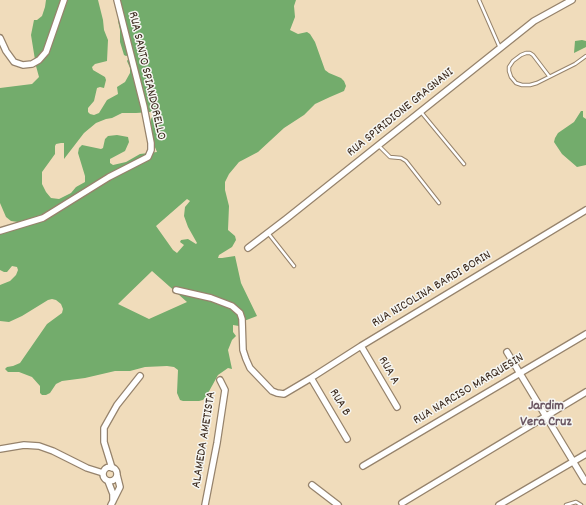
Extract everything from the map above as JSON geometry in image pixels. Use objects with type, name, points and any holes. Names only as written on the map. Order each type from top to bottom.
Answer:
[{"type":"street","points":[[0,38],[6,51],[14,62],[23,65],[32,64],[39,60],[46,52],[64,0]]},
{"type":"street","name":"RUA SANTO SPIANDORELLO","points":[[0,231],[43,218],[109,177],[148,157],[151,150],[151,142],[118,0]]},
{"type":"street","name":"RUA SPIRIDIONE GRAGNANI","points":[[248,248],[534,21],[572,0]]},
{"type":"street","name":"RUA NICOLINA BARDI BORIN","points":[[176,290],[211,298],[232,306],[240,313],[242,319],[243,350],[250,368],[272,391],[284,394],[586,210]]},
{"type":"street","name":"RUA NARCISO MARQUESIN","points":[[363,466],[586,334]]},
{"type":"street","name":"RUA A","points":[[361,346],[397,407]]},
{"type":"street","points":[[507,352],[585,481]]},
{"type":"street","points":[[112,503],[120,487],[116,471],[112,468],[104,442],[104,428],[117,405],[140,376]]},
{"type":"street","name":"RUA B","points":[[311,378],[347,439]]},
{"type":"street","name":"ALAMEDA AMETISTA","points":[[205,505],[225,390],[220,380]]},
{"type":"street","points":[[402,503],[586,392]]},
{"type":"street","points":[[0,449],[24,444],[39,446],[53,451],[86,468],[103,474],[104,478],[108,481],[112,489],[112,503]]},
{"type":"street","points":[[499,505],[586,454]]},
{"type":"street","points":[[103,474],[106,469],[112,468]]},
{"type":"street","points":[[108,481],[113,481],[117,475]]},
{"type":"street","points":[[312,485],[338,505]]},
{"type":"lane","points":[[479,0],[500,48]]},
{"type":"lane","points":[[549,76],[533,55],[526,52],[513,61],[508,71],[513,80],[522,85],[537,83],[576,64],[586,56]]},
{"type":"lane","points":[[421,112],[464,164]]},
{"type":"lane","points":[[379,145],[390,157],[402,158],[406,161],[439,203]]},
{"type":"lane","points":[[268,233],[294,266]]},
{"type":"lane","points":[[566,505],[576,502],[581,505]]},
{"type":"green space","points":[[46,0],[98,0],[104,30],[108,40],[107,61],[95,64],[92,67],[93,70],[105,77],[106,80],[104,88],[97,88],[94,101],[88,108],[88,112],[94,115],[99,113],[107,100],[118,94],[117,87],[125,82],[130,73],[130,68],[127,61],[130,56],[124,55],[120,42],[118,0],[296,0],[294,6],[295,17],[290,30],[298,34],[307,32],[310,34],[315,42],[325,70],[344,81],[346,86],[344,91],[315,104],[304,115],[284,128],[258,152],[239,162],[229,174],[225,182],[225,190],[229,206],[228,230],[235,236],[236,240],[232,247],[219,255],[218,258],[235,256],[241,283],[257,316],[244,321],[239,326],[233,325],[233,332],[236,336],[232,340],[228,350],[232,369],[228,368],[218,375],[203,400],[180,400],[177,393],[178,370],[174,367],[145,367],[130,371],[115,371],[85,378],[62,381],[56,384],[50,393],[46,395],[42,395],[40,393],[40,386],[32,377],[19,372],[8,372],[5,369],[20,363],[47,324],[62,313],[63,309],[61,304],[52,299],[9,322],[0,321],[0,285],[10,281],[16,275],[18,270],[17,267],[12,266],[7,272],[0,270],[0,231],[19,224],[18,222],[11,221],[6,217],[0,203],[0,88],[32,84],[39,77],[31,35],[34,20],[37,20],[42,16]],"holes":[[[155,109],[156,111],[151,119],[150,130],[157,152],[140,154],[126,162],[113,165],[110,163],[110,159],[125,151],[129,142],[128,137],[117,135],[108,136],[105,139],[103,148],[101,149],[82,145],[79,148],[78,153],[85,176],[85,182],[76,187],[71,193],[59,199],[51,198],[46,192],[42,184],[42,172],[55,154],[56,144],[64,143],[64,159],[84,133],[96,123],[122,113],[150,112]],[[187,199],[190,201],[185,207],[184,216],[197,243],[196,244],[188,239],[181,240],[180,242],[184,245],[177,253],[173,250],[156,226]],[[152,271],[187,302],[149,319],[118,304]]]},
{"type":"green space","points":[[575,41],[586,41],[586,47],[574,53]]},
{"type":"green space","points":[[581,111],[583,111],[583,117],[586,119],[586,165],[577,167],[562,154],[554,142],[558,133],[574,122]]},
{"type":"district","name":"Jardim Vera Cruz","points":[[546,416]]}]
